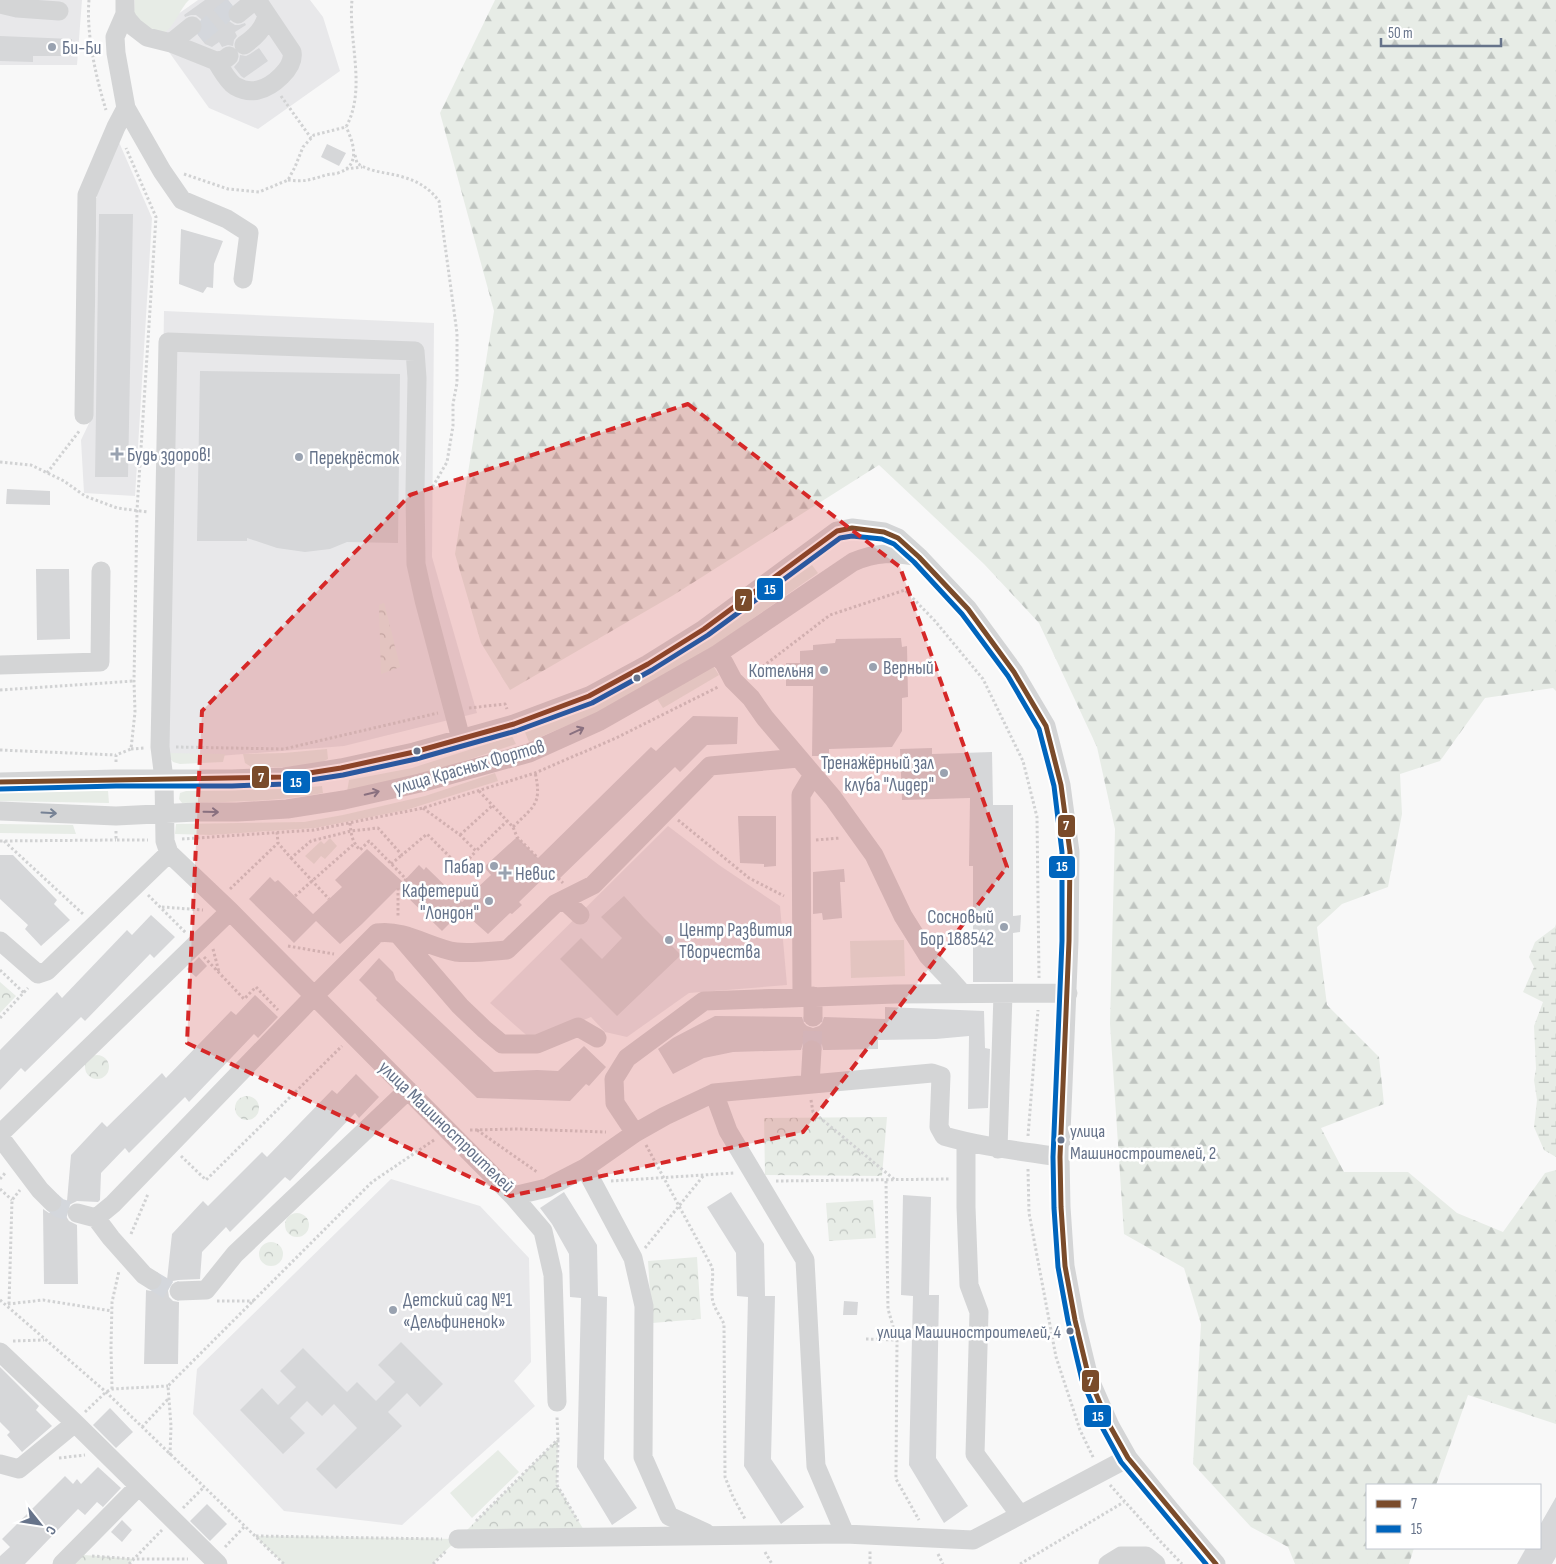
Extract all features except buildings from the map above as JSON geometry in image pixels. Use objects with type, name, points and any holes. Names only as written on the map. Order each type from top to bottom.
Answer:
[{"type":"street","points":[[0,4],[17,8],[59,11]]},
{"type":"street","points":[[237,7],[260,5]]},
{"type":"street","points":[[229,54],[254,38],[263,27],[260,5]]},
{"type":"street","points":[[229,54],[234,86],[248,91],[259,90],[272,83],[288,69],[293,58],[292,52],[260,5]]},
{"type":"street","points":[[125,7],[134,27],[147,37],[190,41],[229,54]]},
{"type":"street","points":[[125,7],[115,37],[126,108],[162,171],[182,200],[228,219],[249,233],[243,279]]},
{"type":"street","points":[[84,415],[87,195],[126,108]]},
{"type":"street","points":[[0,941],[38,974],[48,971],[137,884],[167,847],[164,814],[164,779],[160,747],[168,342],[416,351],[416,564],[461,739]]},
{"type":"street","name":"улица Красных Фортов","points":[[0,782],[116,778],[284,777],[341,768],[414,752],[514,724],[589,696],[648,664],[704,629],[837,531],[852,528],[884,532],[898,538],[919,557],[968,609],[1014,672],[1046,726],[1061,785],[1070,852],[1068,993],[1060,1157],[1065,1266],[1075,1320],[1089,1378],[1110,1426],[1128,1458],[1170,1511],[1216,1564]]},
{"type":"street","name":"улица Красных Фортов","points":[[0,811],[116,816],[287,809],[344,800],[420,783],[529,753],[600,721],[716,655],[853,562],[880,554],[896,553],[919,557]]},
{"type":"street","points":[[0,665],[100,662],[101,571]]},
{"type":"street","points":[[716,655],[724,663],[733,680],[751,698],[833,798],[861,836],[874,855],[903,916],[928,956],[948,976],[962,994]]},
{"type":"street","points":[[96,1218],[113,1204],[289,1021],[377,933],[398,934],[457,952],[507,950],[555,904],[593,885],[710,766],[799,758]]},
{"type":"street","points":[[341,768],[344,800]]},
{"type":"street","points":[[813,774],[801,795],[800,904],[808,996],[813,1018]]},
{"type":"street","name":"улица Машиностроителей","points":[[167,847],[513,1196],[547,1188],[585,1168],[636,1132],[714,1093],[932,1072],[941,1076],[939,1127],[944,1136],[966,1143],[998,1149],[1060,1157]]},
{"type":"street","points":[[564,900],[580,915]]},
{"type":"street","points":[[0,1134],[230,911]]},
{"type":"street","points":[[398,934],[460,1006],[502,1044],[537,1044],[578,1027],[595,1032]]},
{"type":"street","points":[[636,1132],[614,1103],[614,1080],[627,1058],[704,1001],[808,996],[1003,994],[1038,1003],[1068,993]]},
{"type":"street","points":[[998,1149],[1003,994]]},
{"type":"street","points":[[810,1084],[812,1050]]},
{"type":"street","points":[[180,1291],[206,1290],[236,1254],[408,1090]]},
{"type":"street","points":[[714,1093],[728,1131],[805,1260],[816,1466],[845,1534]]},
{"type":"street","points":[[0,1137],[31,1179],[52,1202]]},
{"type":"street","points":[[966,1143],[969,1285],[979,1312],[975,1454],[1020,1515]]},
{"type":"street","points":[[585,1168],[634,1262],[644,1306],[643,1456],[669,1516],[712,1535]]},
{"type":"street","points":[[513,1196],[542,1231],[553,1275],[556,1402]]},
{"type":"street","points":[[77,1213],[96,1218],[123,1252],[144,1275],[152,1280]]},
{"type":"street","points":[[4,1347],[78,1420],[139,1486],[175,1516],[215,1561]]},
{"type":"street","points":[[0,1464],[19,1469],[78,1420]]},
{"type":"street","points":[[458,1539],[845,1534],[973,1540],[1128,1458]]},
{"type":"street","points":[[67,1559],[139,1486]]},
{"type":"street","points":[[1108,1564],[1121,1556],[1146,1556],[1156,1564]]},
{"type":"path","points":[[89,0],[88,12],[93,56],[102,98],[108,117],[116,127],[156,217],[137,510],[135,712],[131,749]]},
{"type":"path","points":[[288,180],[296,167],[303,147],[314,135],[346,127],[352,116],[355,92],[352,0]]},
{"type":"path","points":[[272,83],[311,138]]},
{"type":"path","points":[[346,127],[352,140],[357,163],[362,167],[414,181],[425,187],[439,201],[457,333],[457,383],[447,462],[435,485],[415,504]]},
{"type":"path","points":[[162,171],[188,175],[228,189],[259,192],[288,180],[311,180],[339,173],[348,167],[355,155]]},
{"type":"path","points":[[344,170],[362,167]]},
{"type":"path","points":[[47,473],[79,433],[84,415]]},
{"type":"path","points":[[0,462],[31,465],[64,481],[86,496],[117,508],[137,510]]},
{"type":"path","points":[[733,680],[748,669],[753,674],[830,615],[905,590],[983,679],[1023,761],[1037,816],[1038,1003]]},
{"type":"path","points":[[0,690],[134,681]]},
{"type":"path","points":[[0,750],[116,755],[131,749],[160,747],[284,749],[453,709],[505,704],[514,724]]},
{"type":"path","points":[[513,827],[535,805],[538,792],[529,753]]},
{"type":"path","points":[[116,755],[116,778]]},
{"type":"path","points":[[479,790],[513,827],[517,837],[538,858]]},
{"type":"path","points":[[460,835],[493,805]]},
{"type":"path","points":[[423,808],[460,835],[476,851]]},
{"type":"path","points":[[666,811],[749,878],[800,904]]},
{"type":"path","points":[[116,816],[116,840]]},
{"type":"path","points":[[391,864],[427,834],[461,868],[507,821]]},
{"type":"path","points":[[350,823],[354,844],[361,852],[369,841],[406,878],[404,882]]},
{"type":"path","points":[[291,858],[311,841],[351,831],[378,828],[402,855]]},
{"type":"path","points":[[277,832],[278,843],[329,899]]},
{"type":"path","points":[[801,841],[861,836]]},
{"type":"path","points":[[2,841],[116,840],[167,847]]},
{"type":"path","points":[[2,841],[94,925]]},
{"type":"path","points":[[230,889],[278,843]]},
{"type":"path","points":[[295,896],[354,844]]},
{"type":"path","points":[[137,884],[197,943]]},
{"type":"path","points":[[398,888],[398,934]]},
{"type":"path","points":[[161,907],[230,911]]},
{"type":"path","points":[[287,946],[335,954]]},
{"type":"path","points":[[0,970],[24,993]]},
{"type":"path","points":[[0,1018],[42,973]]},
{"type":"path","points":[[219,973],[244,999],[256,987],[289,1021]]},
{"type":"path","points":[[170,1145],[206,1180],[353,1035]]},
{"type":"path","points":[[810,1084],[813,1112],[895,1180]]},
{"type":"path","points":[[78,1420],[106,1392],[112,1389],[168,1386],[372,1182],[448,1130],[517,1128],[636,1132],[664,1178],[712,1267],[714,1276],[711,1297],[724,1324],[725,1477],[753,1535]]},
{"type":"path","points":[[477,1130],[554,1184]]},
{"type":"path","points":[[604,1182],[705,1175],[886,1181],[966,1179]]},
{"type":"path","points":[[634,1262],[678,1205],[705,1175]]},
{"type":"path","points":[[7,1304],[12,1200],[31,1179]]},
{"type":"path","points":[[886,1181],[888,1309],[897,1340],[896,1479],[929,1538]]},
{"type":"path","points":[[0,1189],[12,1200]]},
{"type":"path","points":[[112,1389],[112,1302],[123,1252],[150,1190]]},
{"type":"path","points":[[206,1290],[218,1302],[254,1301]]},
{"type":"path","points":[[0,1300],[7,1304],[45,1340],[106,1392],[284,1564]]},
{"type":"path","points":[[7,1304],[44,1300],[112,1311]]},
{"type":"path","points":[[866,1339],[897,1340]]},
{"type":"path","points":[[4,1347],[45,1340]]},
{"type":"path","points":[[168,1386],[171,1426],[170,1455]]},
{"type":"path","points":[[142,1427],[169,1398]]},
{"type":"path","points":[[556,1402],[558,1439],[557,1486],[588,1537]]},
{"type":"path","points":[[255,1536],[458,1539],[558,1439]]},
{"type":"path","points":[[54,1458],[93,1455]]},
{"type":"path","points":[[129,1564],[204,1487]]},
{"type":"path","points":[[1020,1564],[1124,1502]]},
{"type":"path","points":[[67,1559],[215,1561],[245,1526]]},
{"type":"highlighted area","points":[[688,404],[900,567],[1007,867],[803,1132],[510,1196],[187,1043],[202,711],[410,495]]},
{"type":"shaded area","points":[[0,0],[82,0],[77,65],[0,65]]},
{"type":"shaded area","points":[[198,0],[310,0],[323,17],[340,71],[258,129],[209,108],[154,31]]},
{"type":"shaded area","points":[[115,133],[152,218],[135,496],[84,493],[81,440],[93,415],[97,179]]},
{"type":"shaded area","points":[[164,311],[434,323],[432,557],[477,713],[344,746],[157,761]]},
{"type":"shaded area","name":"Центр Развития Творчества","points":[[668,826],[719,865],[780,906],[787,985],[689,993],[627,1037],[605,1032],[591,1017],[533,1041],[490,1003]]},
{"type":"shaded area","name":"Детский сад №1 «Дельфиненок»","points":[[391,1179],[480,1206],[529,1258],[531,1362],[514,1381],[535,1406],[402,1525],[284,1511],[193,1414],[197,1369]]},
{"type":"green space","points":[[135,0],[189,0],[170,28],[160,33],[150,32],[134,13]]},
{"type":"green space","points":[[495,0],[1556,0],[1556,691],[1553,688],[1485,698],[1440,761],[1400,774],[1402,814],[1388,887],[1342,904],[1317,927],[1327,1005],[1379,1057],[1384,1104],[1321,1128],[1344,1172],[1408,1172],[1457,1213],[1503,1232],[1545,1173],[1556,1170],[1556,1424],[1468,1395],[1436,1484],[1366,1484],[1366,1549],[1414,1549],[1409,1564],[1295,1564],[1288,1547],[1251,1527],[1193,1464],[1201,1324],[1184,1268],[1124,1234],[1110,1024],[1115,829],[1097,747],[1039,623],[984,564],[879,465],[672,596],[510,690],[481,643],[455,554],[494,311],[440,113]]},
{"type":"green space","points":[[812,565],[818,573],[711,648],[598,712],[529,742],[524,730],[706,638]]},
{"type":"green space","points":[[384,603],[400,667],[381,674],[379,605]]},
{"type":"green space","points":[[710,661],[719,675],[663,708],[654,694]]},
{"type":"green space","points":[[512,736],[516,744],[413,778],[347,792],[349,780],[412,768]]},
{"type":"green space","points":[[327,749],[328,759],[320,763],[286,767],[253,768],[245,763],[243,754],[284,753]]},
{"type":"green space","points":[[167,753],[225,754],[223,762],[180,764],[173,762]]},
{"type":"green space","points":[[495,773],[498,781],[406,810],[315,828],[211,835],[175,834],[176,824],[304,822],[343,815],[425,796]]},
{"type":"green space","points":[[322,786],[323,793],[271,800],[182,803],[179,799],[180,793],[186,791],[285,789]]},
{"type":"green space","points":[[0,791],[108,791],[109,803],[0,801]]},
{"type":"green space","points":[[0,824],[73,825],[76,834],[0,833]]},
{"type":"green space","points":[[330,838],[337,846],[325,859],[321,856],[314,864],[305,856],[321,841],[324,844]]},
{"type":"green space","points":[[1556,924],[1556,1157],[1544,1150],[1534,1127],[1537,1100],[1534,1080],[1536,1069],[1534,1026],[1543,1002],[1523,992],[1534,967],[1529,957],[1535,942],[1555,927]]},
{"type":"green space","points":[[904,940],[905,976],[851,978],[850,941]]},
{"type":"green space","points":[[0,982],[16,996],[0,1013]]},
{"type":"green space","points":[[97,1055],[102,1056],[108,1062],[108,1072],[102,1078],[97,1079],[92,1078],[86,1072],[85,1067],[86,1062],[92,1056]]},
{"type":"green space","points":[[247,1096],[252,1097],[258,1103],[258,1113],[252,1119],[247,1120],[242,1119],[236,1113],[235,1108],[236,1103],[242,1097]]},
{"type":"green space","points":[[887,1117],[882,1176],[765,1175],[764,1118]]},
{"type":"green space","points":[[873,1200],[876,1238],[829,1241],[826,1203]]},
{"type":"green space","points":[[297,1213],[302,1214],[308,1220],[308,1230],[302,1236],[297,1237],[292,1236],[286,1230],[285,1225],[286,1220],[292,1214]]},
{"type":"green space","points":[[271,1242],[276,1243],[282,1249],[282,1259],[276,1265],[271,1266],[266,1265],[260,1259],[259,1254],[260,1249],[266,1243]]},
{"type":"green space","points":[[697,1257],[701,1319],[652,1323],[648,1261]]},
{"type":"green space","points":[[558,1439],[557,1485],[588,1537],[458,1539]]},
{"type":"green space","points":[[498,1450],[519,1472],[472,1518],[450,1493]]},
{"type":"green space","points":[[255,1536],[458,1539],[432,1564],[284,1564]]},
{"type":"green space","points":[[72,1554],[134,1559],[129,1564],[62,1564]]},
{"type":"tunnel","points":[[198,35],[233,6]]},
{"type":"tunnel","points":[[812,1050],[813,1017]]},
{"type":"tunnel","points":[[52,1202],[59,1208],[77,1213]]},
{"type":"tunnel","points":[[152,1280],[170,1291],[179,1291]]},
{"type":"transit line","name":"7","points":[[0,782],[284,777],[341,768],[414,752],[514,724],[589,696],[648,664],[704,629],[837,531],[852,528],[884,532],[898,538],[919,557],[968,609],[1014,672],[1046,726],[1061,785],[1070,852],[1069,941],[1060,1157],[1065,1266],[1075,1320],[1089,1378],[1110,1426],[1128,1458],[1216,1564]]},
{"type":"transit line","name":"15","points":[[0,789],[285,784],[343,775],[416,759],[516,731],[592,703],[652,670],[708,635],[840,538],[852,536],[882,539],[894,544],[914,562],[962,614],[1008,676],[1039,729],[1054,786],[1062,852],[1062,941],[1053,1157],[1058,1267],[1068,1321],[1082,1380],[1103,1429],[1121,1462],[1206,1564]]},
{"type":"place","name":"Би-Би","points":[[52,47]]},
{"type":"place","name":"Будь здоров!","points":[[117,454]]},
{"type":"place","name":"Перекрёсток","points":[[299,457]]},
{"type":"place","name":"Верный","points":[[873,667]]},
{"type":"place","name":"Котельня","points":[[824,670]]},
{"type":"place","name":"Тренажёрный зал клуба \"Лидер\"","points":[[944,773]]},
{"type":"place","name":"Пабар","points":[[494,866]]},
{"type":"place","name":"Невис","points":[[505,873]]},
{"type":"place","name":"Кафетерий \"Лондон\"","points":[[489,901]]},
{"type":"place","name":"Сосновый Бор 188542","points":[[1004,927]]},
{"type":"place","name":"Центр Развития Творчества","points":[[669,940]]},
{"type":"place","name":"улица Машиностроителей, 2","points":[[1061,1140]]},
{"type":"place","name":"Детский сад №1 «Дельфиненок»","points":[[393,1310]]},
{"type":"place","name":"улица Машиностроителей, 4","points":[[1070,1331]]}]
